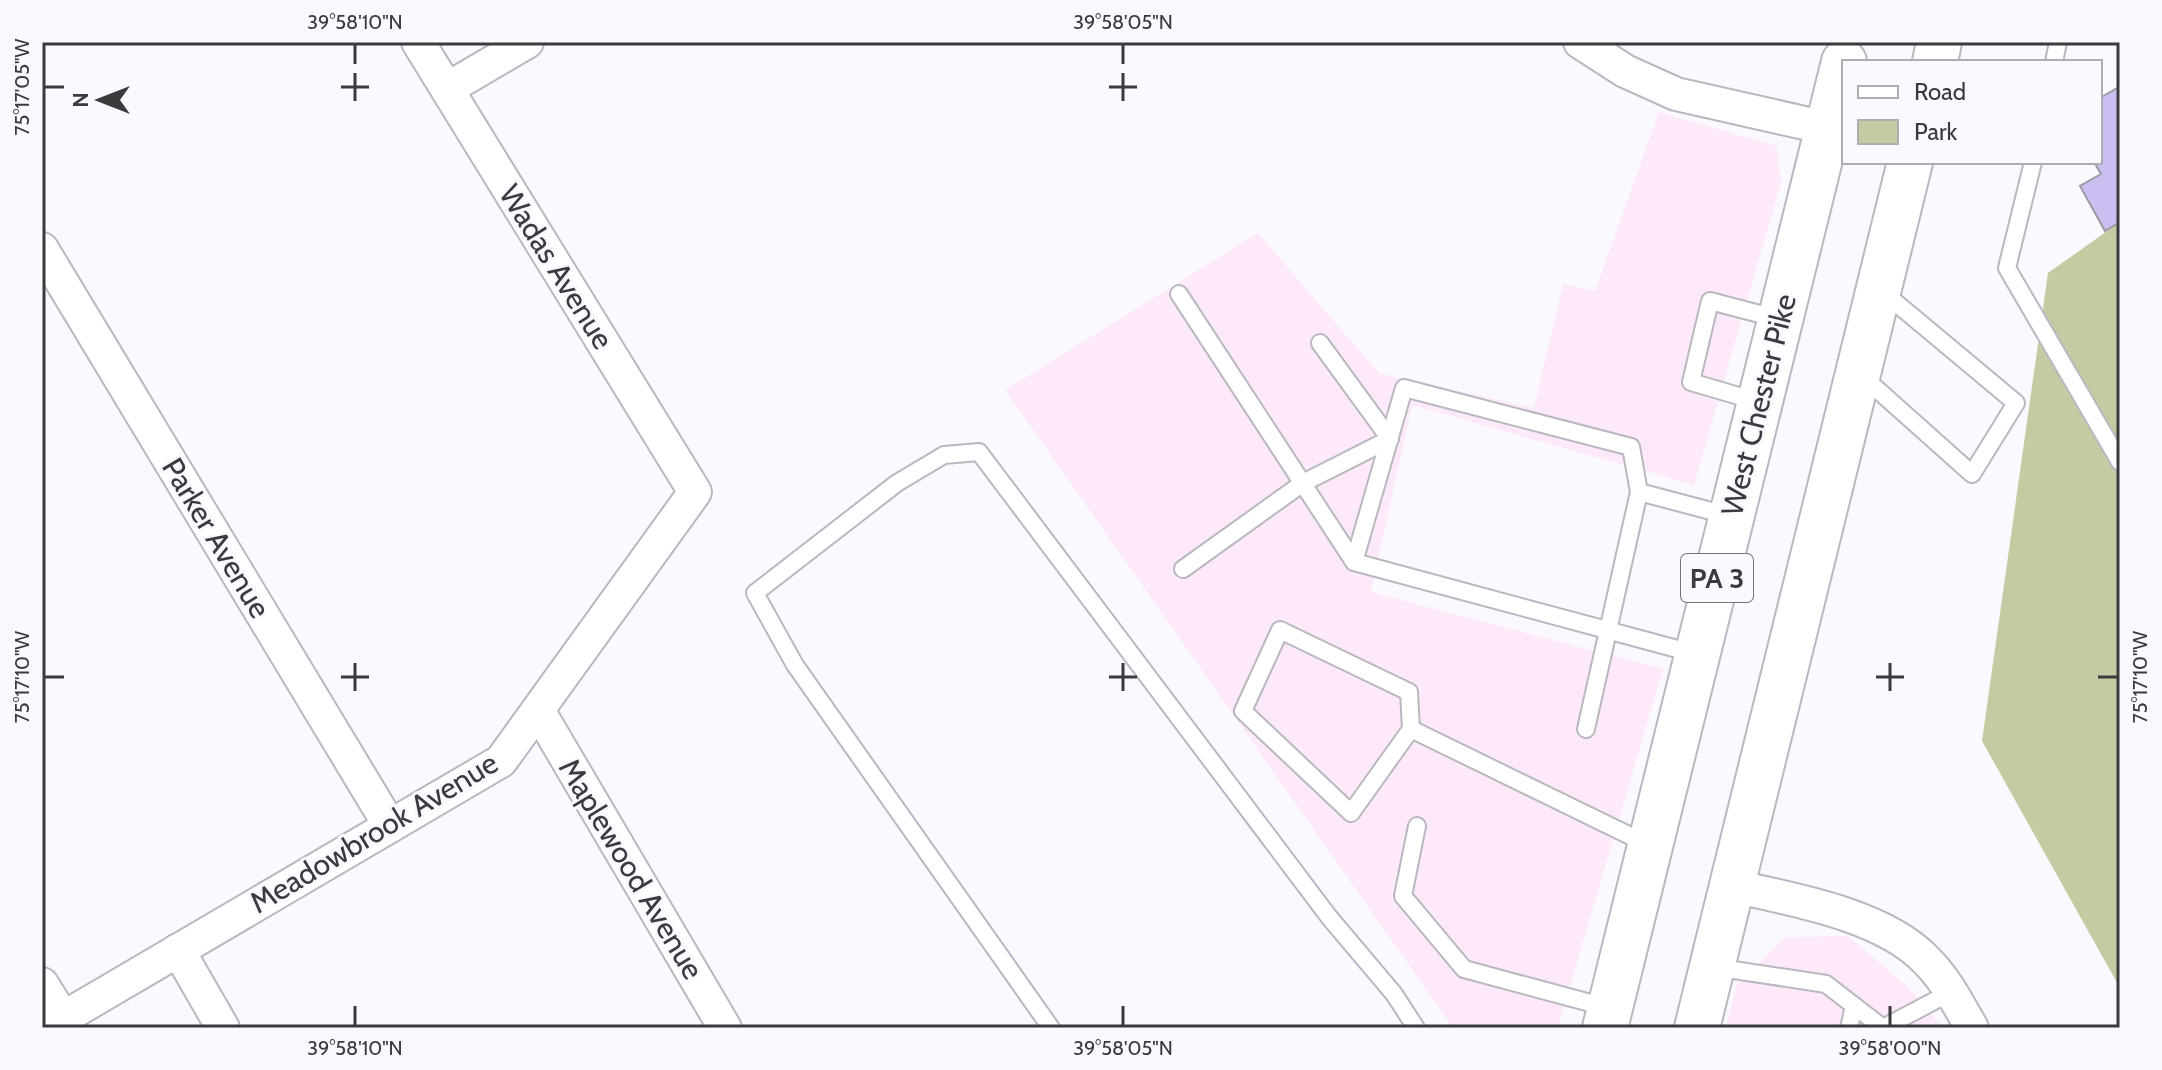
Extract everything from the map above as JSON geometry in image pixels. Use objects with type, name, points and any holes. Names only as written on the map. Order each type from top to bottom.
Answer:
[{"type":"main road","name":"West Chester Pike","points":[[1608,1018],[1781,319],[1836,130],[1842,79]]},
{"type":"main road","points":[[1697,1028],[1910,164]]},
{"type":"street","name":"Wadas Avenue","points":[[418,42],[695,492]]},
{"type":"street","points":[[447,89],[527,42]]},
{"type":"street","points":[[1580,42],[1625,71],[1676,94],[1836,130]]},
{"type":"street","name":"Parker Avenue","points":[[42,249],[390,826]]},
{"type":"street","name":"Meadowbrook Avenue","points":[[54,1023],[501,761],[695,492]]},
{"type":"street","name":"Maplewood Avenue","points":[[538,710],[725,1028]]},
{"type":"street","points":[[1732,886],[1776,895],[1871,923],[1902,939],[1926,959],[1951,992],[1972,1028]]},
{"type":"street","points":[[178,950],[223,1028]]},
{"type":"street","points":[[42,984],[54,1023]]},
{"type":"lane","points":[[2033,164],[2007,268],[2120,462]]},
{"type":"lane","points":[[1859,372],[1972,474],[2016,403],[1879,288]]},
{"type":"lane","points":[[1179,294],[1354,562],[1698,655]]},
{"type":"lane","points":[[1760,402],[1691,382],[1710,301],[1781,319]]},
{"type":"lane","points":[[1320,343],[1390,439]]},
{"type":"lane","points":[[1354,562],[1404,388],[1631,447],[1639,492],[1586,729]]},
{"type":"lane","points":[[1183,569],[1303,483],[1390,439]]},
{"type":"lane","points":[[1051,1028],[795,665],[755,593],[897,483],[944,455],[979,452],[1329,917],[1394,994],[1416,1028]]},
{"type":"lane","points":[[1639,492],[1732,516]]},
{"type":"lane","points":[[1280,630],[1409,692],[1411,729],[1351,813],[1243,711],[1280,630]]},
{"type":"lane","points":[[1411,729],[1651,846]]},
{"type":"lane","points":[[1417,826],[1403,896],[1464,969],[1608,1018]]},
{"type":"lane","points":[[1712,967],[1826,984],[1883,1028],[1951,992]]},
{"type":"lane","points":[[1849,1028],[1854,1006]]},
{"type":"shaded area","points":[[1659,112],[1777,146],[1781,183],[1694,485],[1412,405],[1371,592],[1663,669],[1558,1028],[1453,1028],[1005,390],[1258,233],[1379,373],[1534,408],[1563,284],[1595,291]]},
{"type":"shaded area","points":[[1848,936],[1908,987],[1943,1028],[1726,1028],[1736,985],[1786,937]]},
{"type":"green space","points":[[2120,222],[2120,988],[1982,741],[2048,273]]},
{"type":"building","points":[[2119,87],[2120,222],[2105,231],[2080,186],[2101,174],[2095,164],[2102,164],[2102,97]]}]
